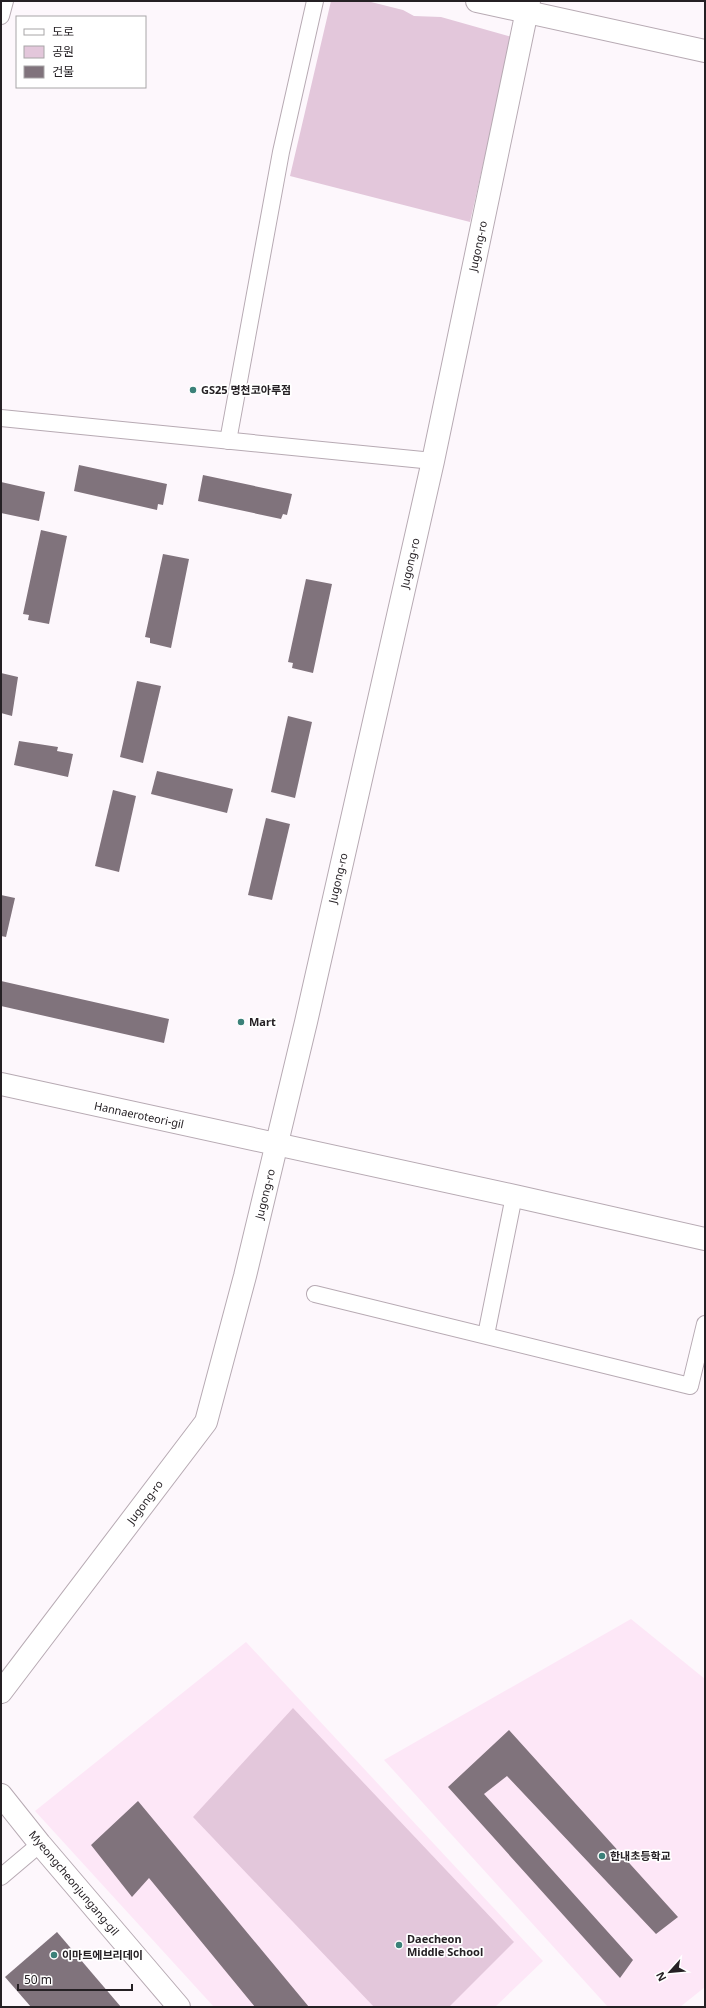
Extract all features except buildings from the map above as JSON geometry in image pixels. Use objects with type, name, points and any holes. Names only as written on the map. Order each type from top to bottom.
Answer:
[{"type":"street","points":[[1,16],[5,1]]},
{"type":"street","points":[[228,441],[281,152],[315,1]]},
{"type":"street","points":[[477,1],[528,6],[705,51]]},
{"type":"street","name":"Jugong-ro","points":[[1,1692],[206,1422],[245,1276],[277,1145],[433,461],[528,6]]},
{"type":"street","points":[[1,418],[433,461]]},
{"type":"street","name":"Hannaeroteori-gil","points":[[1,1084],[705,1239]]},
{"type":"street","points":[[486,1335],[514,1196]]},
{"type":"street","points":[[315,1294],[690,1386],[705,1324]]},
{"type":"street","name":"Myeongcheonjungang-gil","points":[[1,1795],[40,1844],[179,2007]]},
{"type":"street","points":[[1,1877],[40,1844]]},
{"type":"shaded area","points":[[631,1619],[705,1679],[705,1987],[680,2007],[608,2007],[384,1760]]},
{"type":"shaded area","points":[[246,1642],[543,1961],[495,2007],[214,2007],[35,1811]]},
{"type":"green space","points":[[331,1],[367,1],[403,10],[414,16],[441,17],[512,37],[470,222],[290,176]]},
{"type":"green space","points":[[293,1708],[514,1942],[449,2007],[374,2007],[193,1817]]},
{"type":"place","name":"GS25 명천코아루점","points":[[193,390]]},
{"type":"place","name":"Mart","points":[[241,1022]]},
{"type":"place","name":"한내초등학교","points":[[602,1856]]},
{"type":"place","name":"Daecheon Middle School","points":[[399,1945]]},
{"type":"place","name":"이마트에브리데이","points":[[54,1955]]}]
